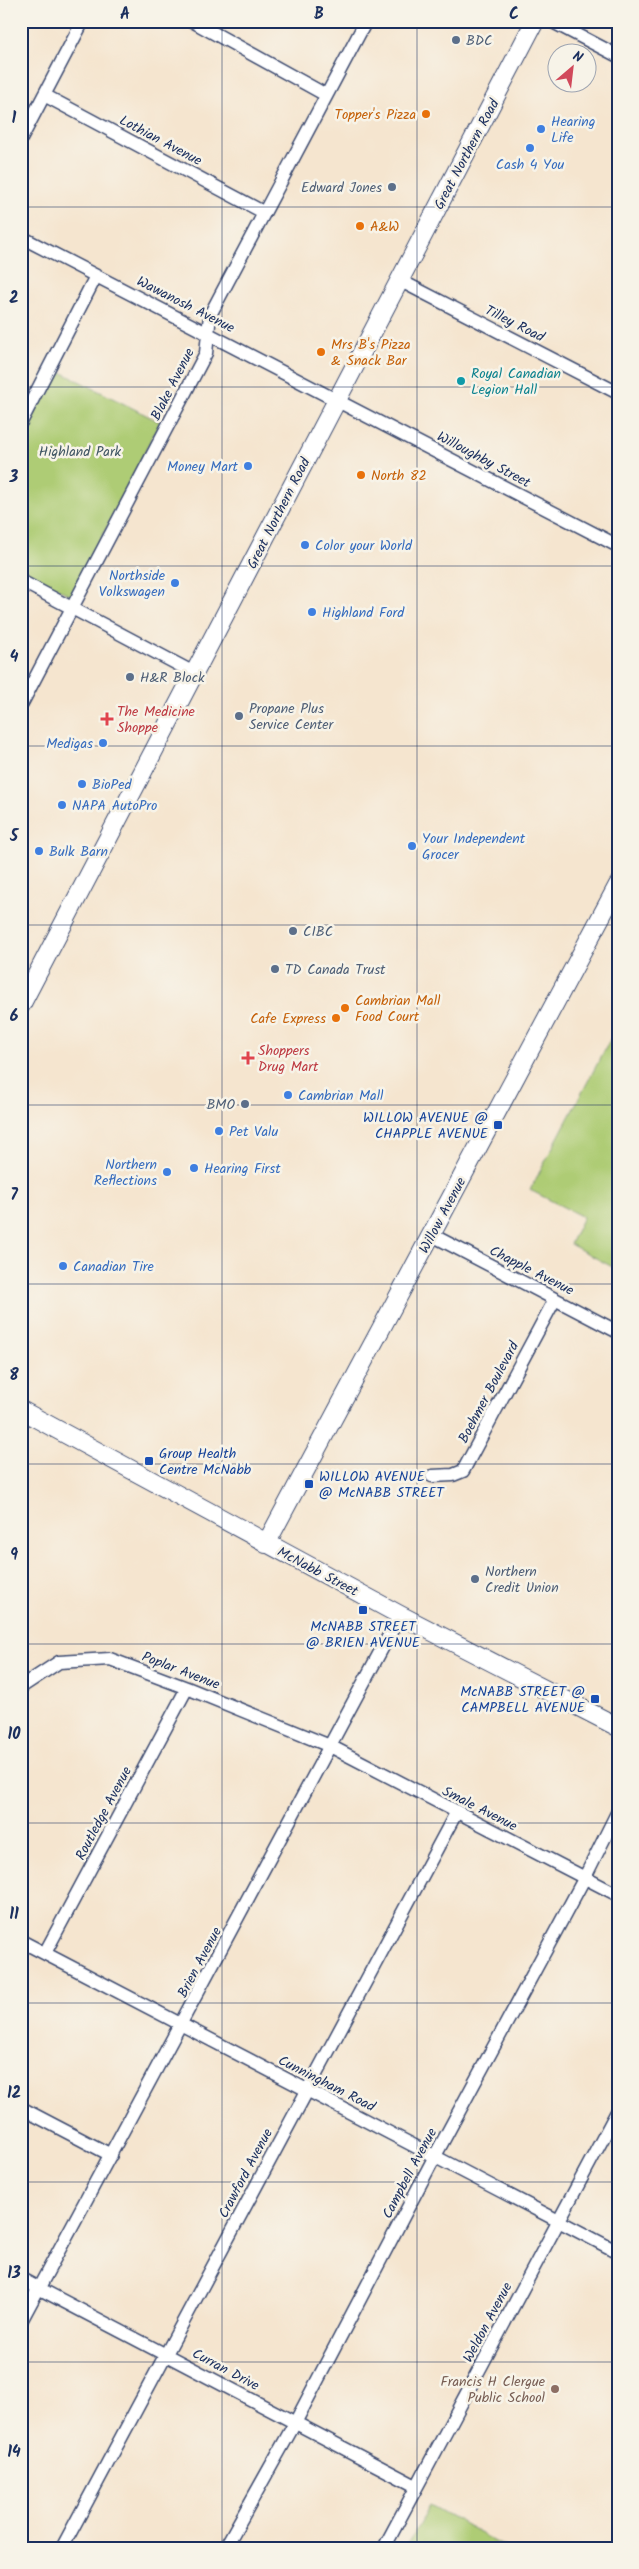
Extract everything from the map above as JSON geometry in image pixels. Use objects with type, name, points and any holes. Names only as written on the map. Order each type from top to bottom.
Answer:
[{"type":"main road","name":"Great Northern Road","points":[[22,1000],[196,674],[337,398],[535,21]]},
{"type":"main road","name":"Willow Avenue","points":[[266,1544],[618,885]]},
{"type":"main road","name":"McNabb Street","points":[[21,1410],[266,1544],[618,1727]]},
{"type":"street","points":[[21,139],[83,21]]},
{"type":"street","points":[[192,21],[326,95]]},
{"type":"street","name":"Blake Avenue","points":[[21,705],[206,353],[210,315],[366,21]]},
{"type":"street","points":[[551,21],[618,56]]},
{"type":"street","name":"Lothian Avenue","points":[[44,95],[263,212]]},
{"type":"street","name":"Wawanosh Avenue","points":[[21,237],[337,398]]},
{"type":"street","points":[[21,422],[96,276]]},
{"type":"street","name":"Tilley Road","points":[[400,280],[618,393]]},
{"type":"street","name":"Willoughby Street","points":[[337,398],[618,546]]},
{"type":"street","points":[[21,581],[196,674]]},
{"type":"street","name":"Chapple Avenue","points":[[432,1235],[618,1332]]},
{"type":"street","name":"Boehmer Boulevard","points":[[432,1476],[453,1476],[463,1471],[555,1299]]},
{"type":"street","name":"Brien Avenue","points":[[21,2321],[182,2025],[400,1615]]},
{"type":"street","name":"Poplar Avenue","points":[[21,1687],[59,1662],[110,1659],[330,1746]]},
{"type":"street","name":"Routledge Avenue","points":[[45,1953],[187,1688]]},
{"type":"street","name":"Smale Avenue","points":[[330,1746],[456,1813],[618,1895]]},
{"type":"street","name":"Campbell Avenue","points":[[225,2548],[295,2423],[435,2156],[585,1877],[618,1811]]},
{"type":"street","name":"Crawford Avenue","points":[[62,2548],[456,1813]]},
{"type":"street","name":"Cunningham Road","points":[[21,1941],[618,2252]]},
{"type":"street","points":[[21,2108],[111,2154]]},
{"type":"street","name":"Weldon Avenue","points":[[384,2548],[618,2110]]},
{"type":"street","name":"Curran Drive","points":[[21,2279],[416,2486]]},
{"type":"green space","name":"Highland Park","points":[[57,370],[160,422],[72,596],[21,570],[21,438]]},
{"type":"green space","points":[[618,1025],[618,1270],[570,1244],[583,1217],[530,1190]]},
{"type":"green space","points":[[430,2505],[508,2548],[406,2548]]},
{"type":"place","name":"BDC","points":[[456,40]]},
{"type":"place","name":"Topper's Pizza","points":[[426,114]]},
{"type":"place","name":"Hearing Life","points":[[541,129]]},
{"type":"place","name":"Cash 4 You","points":[[530,148]]},
{"type":"place","name":"Edward Jones","points":[[392,187]]},
{"type":"place","name":"A&W","points":[[360,226]]},
{"type":"place","name":"Mrs B's Pizza & Snack Bar","points":[[321,352]]},
{"type":"place","name":"Royal Canadian Legion Hall","points":[[461,381]]},
{"type":"place","name":"Money Mart","points":[[248,466]]},
{"type":"place","name":"North 82","points":[[361,475]]},
{"type":"place","name":"Color your World","points":[[305,545]]},
{"type":"place","name":"Northside Volkswagen","points":[[175,583]]},
{"type":"place","name":"Highland Ford","points":[[312,612]]},
{"type":"place","name":"H&R Block","points":[[130,677]]},
{"type":"place","name":"Propane Plus Service Center","points":[[239,716]]},
{"type":"place","name":"The Medicine Shoppe","points":[[107,719]]},
{"type":"place","name":"Medigas","points":[[103,743]]},
{"type":"place","name":"BioPed","points":[[82,784]]},
{"type":"place","name":"NAPA AutoPro","points":[[62,805]]},
{"type":"place","name":"Your Independent Grocer","points":[[412,846]]},
{"type":"place","name":"Bulk Barn","points":[[39,851]]},
{"type":"place","name":"CIBC","points":[[293,931]]},
{"type":"place","name":"TD Canada Trust","points":[[275,969]]},
{"type":"place","name":"Cambrian Mall Food Court","points":[[345,1008]]},
{"type":"place","name":"Cafe Express","points":[[336,1018]]},
{"type":"place","name":"Shoppers Drug Mart","points":[[248,1058]]},
{"type":"place","name":"Cambrian Mall","points":[[288,1095]]},
{"type":"place","name":"BMO","points":[[245,1104]]},
{"type":"place","name":"WILLOW AVENUE @ CHAPPLE AVENUE","points":[[498,1125]]},
{"type":"place","name":"Pet Valu","points":[[219,1131]]},
{"type":"place","name":"Hearing First","points":[[194,1168]]},
{"type":"place","name":"Northern Reflections","points":[[167,1172]]},
{"type":"place","name":"Canadian Tire","points":[[63,1266]]},
{"type":"place","name":"Group Health Centre McNabb","points":[[149,1461]]},
{"type":"place","name":"WILLOW AVENUE @ McNABB STREET","points":[[309,1484]]},
{"type":"place","name":"Northern Credit Union","points":[[475,1579]]},
{"type":"place","name":"McNABB STREET @ BRIEN AVENUE","points":[[363,1610]]},
{"type":"place","name":"McNABB STREET @ CAMPBELL AVENUE","points":[[595,1699]]},
{"type":"place","name":"Francis H Clergue Public School","points":[[555,2389]]}]
